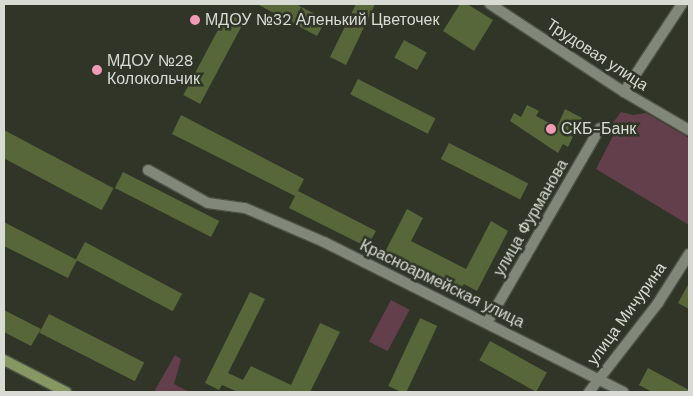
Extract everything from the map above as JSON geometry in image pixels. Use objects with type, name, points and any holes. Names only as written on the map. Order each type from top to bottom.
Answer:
[{"type":"street","name":"Трудовая улица","points":[[490,4],[624,92],[689,130]]},
{"type":"street","points":[[624,92],[682,4]]},
{"type":"street","name":"улица Фурманова","points":[[487,323],[600,128]]},
{"type":"street","name":"Красноармейская улица","points":[[148,170],[208,203],[245,208],[324,242],[623,392]]},
{"type":"street","name":"улица Мичурина","points":[[589,392],[658,303],[689,254]]},
{"type":"street","points":[[4,360],[66,392]]},
{"type":"shaded area","points":[[621,112],[633,115],[646,113],[689,138],[689,225],[596,169],[614,134],[608,129]]},
{"type":"shaded area","points":[[391,300],[410,310],[387,351],[369,341]]},
{"type":"shaded area","points":[[175,355],[181,359],[174,384],[189,392],[154,392]]},
{"type":"building","points":[[257,4],[296,4],[326,20],[317,36]]},
{"type":"building","points":[[356,4],[375,4],[346,65],[330,57]]},
{"type":"building","points":[[460,4],[467,4],[493,20],[474,51],[443,31]]},
{"type":"building","points":[[227,13],[244,22],[200,104],[183,95]]},
{"type":"building","points":[[404,40],[427,53],[417,70],[394,57]]},
{"type":"building","points":[[358,79],[436,118],[428,134],[350,94]]},
{"type":"building","name":"СКБ-Банк","points":[[527,105],[539,111],[536,116],[557,127],[565,109],[582,118],[568,147],[563,144],[558,153],[510,121],[514,113],[521,117]]},
{"type":"building","points":[[181,115],[304,179],[298,191],[376,231],[367,247],[289,208],[295,196],[172,134]]},
{"type":"building","points":[[4,130],[113,188],[102,210],[4,158]]},
{"type":"building","points":[[449,143],[528,183],[520,199],[441,159]]},
{"type":"building","points":[[123,172],[219,221],[211,237],[115,188]]},
{"type":"building","points":[[407,209],[423,218],[411,241],[466,269],[491,221],[508,231],[477,291],[464,284],[461,288],[385,252]]},
{"type":"building","points":[[4,222],[77,260],[68,278],[4,246]]},
{"type":"building","points":[[85,242],[182,294],[173,311],[76,260]]},
{"type":"building","points":[[689,283],[689,309],[678,303]]},
{"type":"building","points":[[250,292],[265,299],[228,373],[243,380],[251,366],[291,385],[320,323],[340,332],[310,392],[238,392],[222,385],[219,390],[205,383]]},
{"type":"building","points":[[4,310],[41,329],[31,346],[4,332]]},
{"type":"building","points":[[49,314],[144,363],[135,381],[39,333]]},
{"type":"building","points":[[420,318],[437,326],[406,392],[401,392],[388,386]]},
{"type":"building","points":[[490,341],[547,373],[536,392],[479,360]]},
{"type":"building","points":[[648,368],[689,390],[689,392],[652,392],[639,385]]},
{"type":"place","name":"МДОУ №32 Аленький Цветочек","points":[[195,20]]},
{"type":"place","name":"МДОУ №28 Колокольчик","points":[[97,70]]},
{"type":"place","name":"СКБ-Банк","points":[[551,129]]}]
